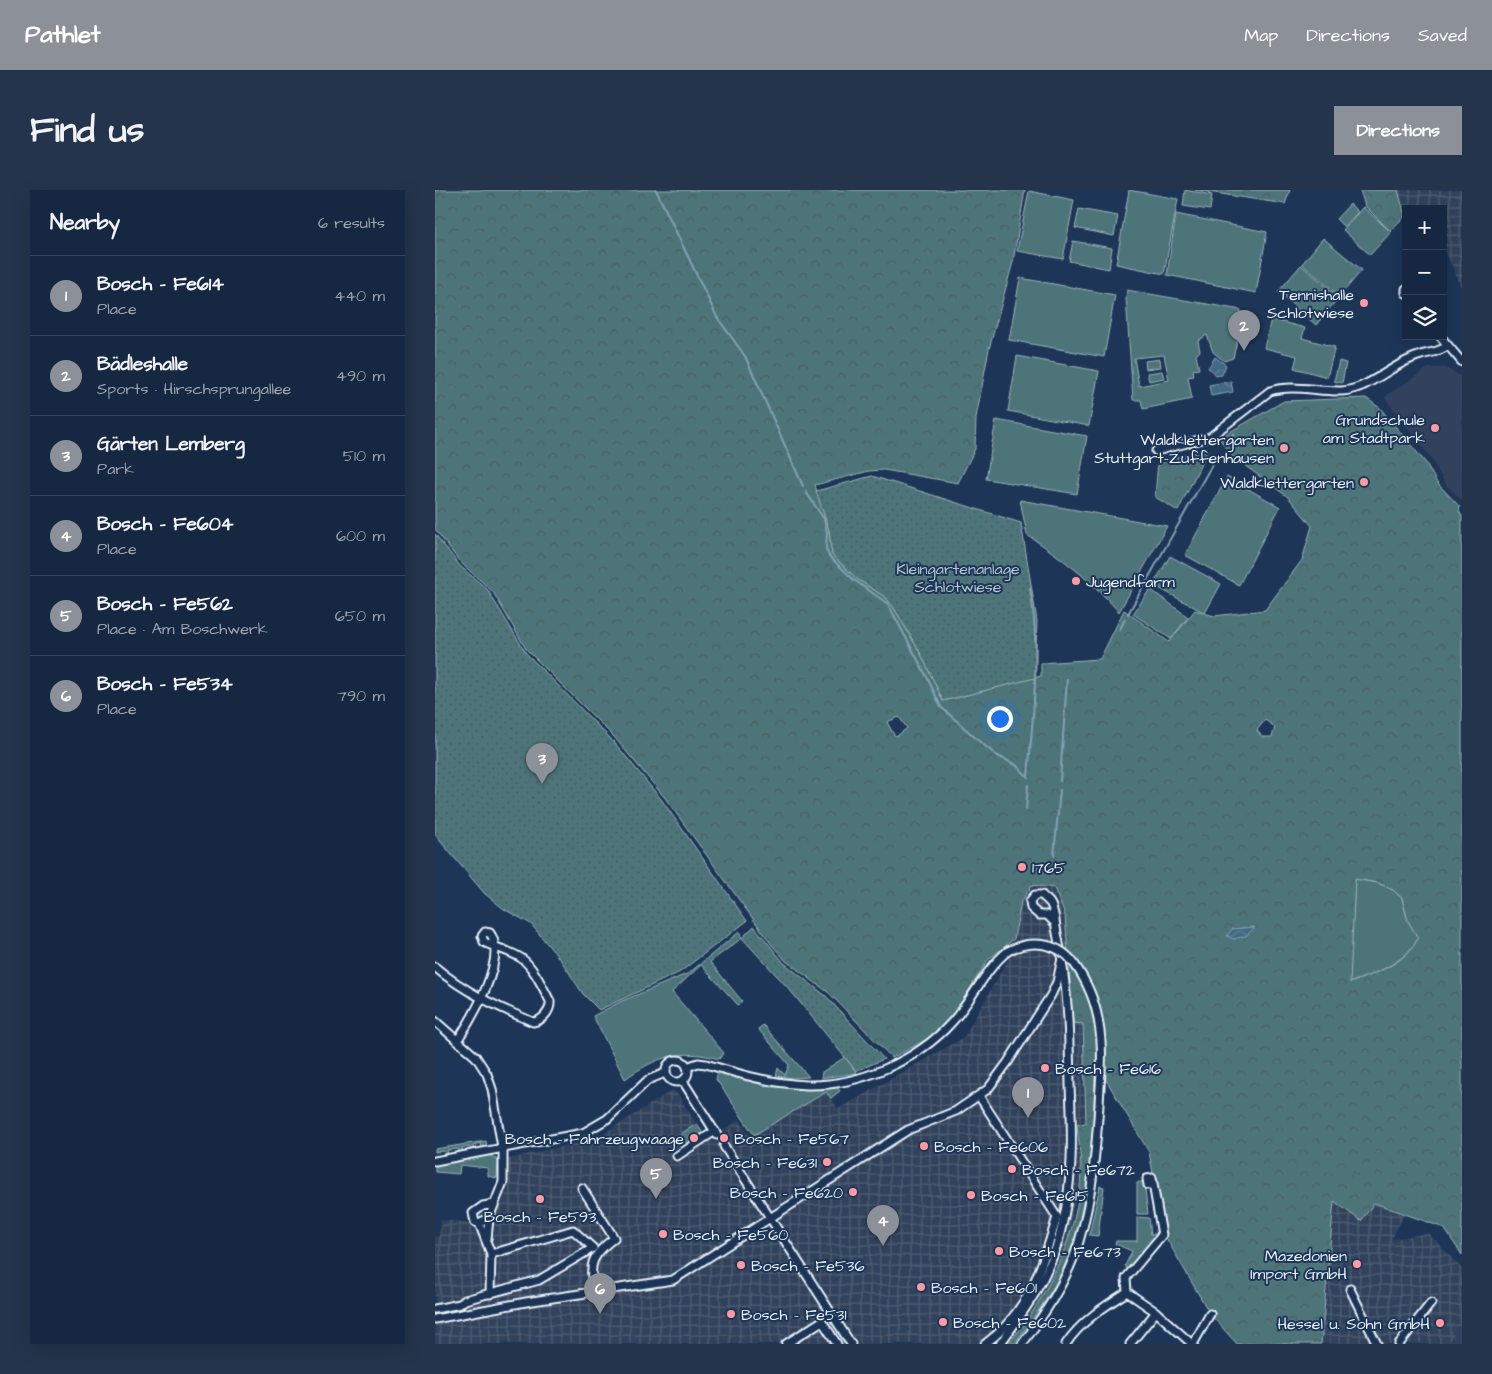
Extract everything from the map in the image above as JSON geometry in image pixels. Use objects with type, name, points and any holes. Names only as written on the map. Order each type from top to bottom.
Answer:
[{"type":"street","points":[[1443,340],[1462,362]]},
{"type":"street","points":[[1156,451],[1210,437],[1270,391],[1281,387],[1349,390],[1365,384],[1407,360],[1437,352],[1447,346]]},
{"type":"street","points":[[1001,1342],[1029,1307],[1040,1286],[1058,1242],[1068,1197],[1072,1151],[1069,1016],[1062,958],[1055,923]]},
{"type":"street","points":[[687,1067],[698,1063],[707,1064],[772,1081],[806,1085],[838,1082],[873,1073],[918,1051],[945,1030],[969,1002],[992,965],[1008,951],[1025,944],[1048,945],[1058,949],[1073,962],[1092,997],[1100,1036],[1101,1073],[1093,1179],[1088,1209],[1073,1260],[1044,1313],[1022,1344]]},
{"type":"street","points":[[435,967],[452,982],[481,998],[533,1022],[542,1019],[551,1005],[527,964],[519,957],[495,948],[493,966],[481,998],[457,1041]]},
{"type":"street","points":[[435,1319],[594,1291],[673,1280],[770,1216],[909,1130],[956,1111],[979,1096],[995,1082],[1051,995],[1057,982],[1062,958]]},
{"type":"street","points":[[435,1021],[476,1057],[487,1074],[503,1148],[503,1182],[489,1218],[487,1239]]},
{"type":"street","points":[[665,1073],[667,1065],[674,1060],[681,1061],[687,1067],[687,1075],[683,1081]]},
{"type":"street","points":[[435,1161],[553,1140],[590,1130],[607,1119],[648,1080],[665,1073]]},
{"type":"street","points":[[665,1073],[672,1082],[683,1081]]},
{"type":"street","points":[[677,1156],[716,1133],[683,1081]]},
{"type":"street","points":[[979,1096],[1057,1217],[1043,1262],[1022,1306],[997,1335],[985,1344]]},
{"type":"street","points":[[724,1146],[851,1344]]},
{"type":"street","points":[[1127,1292],[1126,1278],[1162,1235],[1153,1185]]},
{"type":"street","points":[[582,1188],[614,1238],[594,1258],[591,1278],[594,1291]]},
{"type":"street","points":[[490,1294],[491,1254],[487,1239],[473,1217],[473,1212],[483,1206],[494,1204]]},
{"type":"street","points":[[479,1224],[489,1218]]},
{"type":"street","points":[[435,1309],[460,1304],[465,1300],[539,1280],[593,1248],[573,1230],[491,1254]]},
{"type":"street","points":[[1350,1289],[1377,1344]]},
{"type":"street","points":[[1127,1292],[1156,1312],[1192,1344],[1211,1314]]},
{"type":"street","points":[[1066,1344],[1072,1335],[1104,1307],[1127,1292]]},
{"type":"street","points":[[1399,1344],[1431,1303]]},
{"type":"street","points":[[1130,1344],[1156,1312]]},
{"type":"street","points":[[786,1344],[822,1321],[837,1344]]},
{"type":"shaded area","points":[[1398,190],[1462,190],[1462,289],[1447,254],[1447,205],[1402,205]]},
{"type":"shaded area","name":"Grundschule am Stadtpark","points":[[1428,368],[1446,368],[1462,377],[1462,501],[1445,484],[1431,458],[1384,397]]},
{"type":"shaded area","points":[[1033,885],[1054,888],[1065,914],[1073,1022],[1083,1023],[1086,1123],[1076,1124],[1081,1170],[1067,1243],[1044,1294],[1008,1344],[435,1344],[435,1236],[439,1236],[441,1220],[490,1224],[507,1185],[508,1159],[595,1139],[673,1090],[677,1093],[707,1141],[739,1120],[750,1136],[778,1112],[827,1089],[838,1109],[964,1037],[1011,954],[1021,902]]},
{"type":"shaded area","points":[[1333,1201],[1373,1203],[1404,1215],[1392,1239],[1429,1233],[1462,1269],[1462,1324],[1447,1344],[1321,1344]]},
{"type":"shaded area","points":[[1462,1324],[1462,1344],[1447,1344]]},
{"type":"green space","points":[[435,190],[1025,190],[1013,262],[989,349],[976,418],[975,449],[958,483],[884,470],[869,471],[815,485],[829,530],[832,555],[857,579],[885,597],[894,608],[921,654],[943,701],[1041,676],[1041,663],[1100,659],[1124,610],[1169,642],[1195,610],[1214,616],[1265,610],[1302,560],[1312,526],[1288,497],[1233,457],[1219,438],[1284,401],[1366,398],[1380,408],[1426,463],[1437,483],[1460,507],[1459,511],[1462,516],[1462,1255],[1444,1228],[1374,1203],[1361,1221],[1334,1201],[1321,1344],[1237,1344],[1210,1314],[1165,1236],[1149,1152],[1099,1068],[1095,1069],[1092,1147],[1085,1199],[1071,1249],[1061,1273],[1045,1300],[1015,1343],[1008,1344],[1036,1307],[1059,1263],[1075,1216],[1079,1193],[1081,1164],[1077,1124],[1086,1123],[1083,1024],[1073,1023],[1065,914],[1054,888],[1032,885],[1021,902],[1014,939],[988,960],[950,1020],[931,1037],[892,1058],[829,993],[786,961],[772,945],[665,798],[615,738],[526,649],[493,592],[459,561],[435,529]],"holes":[[[899,717],[907,728],[897,736],[894,735],[887,722]],[[1265,720],[1275,727],[1272,737],[1262,737],[1257,730]],[[1355,879],[1378,883],[1393,890],[1402,898],[1408,921],[1418,938],[1413,947],[1398,961],[1350,983]],[[1254,927],[1233,939],[1232,929]]]},
{"type":"green space","points":[[1129,190],[1178,199],[1164,274],[1116,264]]},
{"type":"green space","points":[[1185,190],[1212,195],[1210,210],[1183,206]]},
{"type":"green space","points":[[1195,190],[1290,190],[1285,204]]},
{"type":"green space","points":[[1360,190],[1398,190],[1402,205],[1402,219],[1390,231],[1365,206]]},
{"type":"green space","points":[[1029,191],[1074,200],[1063,259],[1017,251]]},
{"type":"green space","points":[[1350,204],[1358,212],[1344,227],[1336,219]]},
{"type":"green space","points":[[1363,207],[1391,232],[1370,255],[1343,230]]},
{"type":"green space","points":[[1079,209],[1118,216],[1114,236],[1075,228]]},
{"type":"green space","points":[[1176,214],[1267,232],[1256,293],[1167,275]]},
{"type":"green space","points":[[1323,238],[1362,270],[1340,296],[1302,264]]},
{"type":"green space","points":[[1073,241],[1112,248],[1109,269],[1069,261]]},
{"type":"green space","points":[[1301,265],[1339,297],[1316,325],[1278,292]]},
{"type":"green space","points":[[1020,278],[1115,295],[1104,357],[1009,340]]},
{"type":"green space","points":[[1127,290],[1241,310],[1239,319],[1242,320],[1233,358],[1224,361],[1213,352],[1207,335],[1198,341],[1200,351],[1196,355],[1199,369],[1193,370],[1194,376],[1188,377],[1192,399],[1143,409],[1141,400],[1133,400]],"holes":[[[1164,355],[1169,380],[1139,386],[1134,358]]]},
{"type":"green space","points":[[1271,319],[1305,328],[1302,338],[1335,347],[1327,377],[1294,368],[1297,356],[1264,348]]},
{"type":"green space","points":[[1017,356],[1099,371],[1089,426],[1008,411]]},
{"type":"green space","points":[[1160,359],[1161,367],[1146,369],[1145,361]]},
{"type":"green space","points":[[1339,361],[1346,363],[1342,383],[1334,381]]},
{"type":"green space","points":[[1162,371],[1164,378],[1149,381],[1147,373]]},
{"type":"green space","points":[[996,420],[1087,436],[1077,494],[986,479]]},
{"type":"green space","points":[[1208,450],[1178,511],[1155,497],[1158,461]]},
{"type":"green space","name":"Kleingartenanlage Schlotwiese","points":[[872,476],[1021,523],[1037,621],[1035,678],[943,701],[921,654],[894,608],[885,597],[857,579],[832,555],[829,530],[816,491]]},
{"type":"green space","points":[[1227,477],[1280,507],[1239,585],[1185,555]]},
{"type":"green space","points":[[1020,500],[1167,526],[1119,612],[1076,570],[1027,535]]},
{"type":"green space","points":[[435,534],[460,566],[487,589],[526,653],[614,742],[661,799],[747,921],[680,972],[599,1010],[583,994],[562,962],[531,924],[504,909],[485,894],[435,835]]},
{"type":"green space","points":[[1170,556],[1221,584],[1205,613],[1153,585]]},
{"type":"green space","points":[[1150,589],[1188,617],[1171,639],[1133,614]]},
{"type":"green space","points":[[1355,879],[1378,883],[1393,890],[1402,898],[1408,921],[1418,938],[1405,955],[1397,961],[1349,983]]},
{"type":"green space","points":[[754,926],[784,963],[826,996],[884,1059],[856,1071],[789,989],[742,938]]},
{"type":"green space","points":[[739,932],[742,938],[710,962],[742,1001],[738,1005],[701,965],[672,992],[724,1053],[719,1059],[693,1054],[669,1057],[647,1065],[625,1079],[593,1016],[622,1001],[689,973]]},
{"type":"green space","points":[[763,1025],[809,1077],[776,1076],[778,1068],[785,1075],[789,1065],[758,1029]]},
{"type":"green space","points":[[845,1057],[857,1073],[821,1078],[822,1072]]},
{"type":"green space","points":[[718,1071],[771,1087],[838,1088],[840,1091],[831,1098],[826,1092],[754,1135],[716,1079]]},
{"type":"green space","points":[[697,1124],[703,1134],[698,1137],[695,1134],[690,1138],[692,1141],[685,1143],[680,1137],[682,1133]]},
{"type":"green space","points":[[486,1141],[487,1148],[482,1149],[481,1143],[473,1146],[474,1150],[472,1151],[469,1147],[462,1148],[463,1152],[460,1153],[458,1149],[447,1150],[448,1155],[445,1155],[444,1151],[435,1152],[435,1149]]},
{"type":"green space","points":[[488,1154],[498,1160],[497,1178],[488,1176],[488,1168],[460,1165],[459,1174],[435,1172],[435,1164]]},
{"type":"green space","points":[[1144,1181],[1148,1214],[1137,1214],[1137,1183]]},
{"type":"green space","points":[[1100,1186],[1104,1187],[1098,1236],[1089,1235]]},
{"type":"green space","points":[[1137,1217],[1149,1218],[1151,1234],[1157,1234],[1158,1237],[1129,1271],[1125,1266],[1132,1251],[1115,1244],[1116,1241],[1137,1241]]},
{"type":"water","points":[[1215,357],[1226,365],[1222,375],[1215,376],[1214,372],[1208,368]]},
{"type":"water","points":[[1231,381],[1233,392],[1211,396],[1209,385]]},
{"type":"water","points":[[1255,927],[1246,936],[1233,939],[1227,936],[1232,929]]},
{"type":"waterway","points":[[656,190],[717,317],[745,356],[803,486]]},
{"type":"waterway","points":[[1226,442],[1234,433]]},
{"type":"waterway","points":[[1128,614],[1218,454]]},
{"type":"waterway","points":[[806,492],[824,519],[827,533],[826,549],[829,556],[854,580],[888,604],[941,707],[996,755],[1016,765],[1028,777]]},
{"type":"waterway","points":[[1028,777],[1036,659],[1030,588]]},
{"type":"waterway","points":[[1119,631],[1125,619]]},
{"type":"waterway","points":[[1060,781],[1067,679]]},
{"type":"waterway","points":[[1026,810],[1028,785]]},
{"type":"waterway","points":[[1054,856],[1060,790]]},
{"type":"place","name":"Tennishalle Schlotwiese","points":[[1364,303]]},
{"type":"place","name":"Bädleshalle","points":[[1244,351]]},
{"type":"place","name":"Grundschule am Stadtpark","points":[[1435,428]]},
{"type":"place","name":"Waldklettergarten Stuttgart-Zuffenhausen","points":[[1284,448]]},
{"type":"place","name":"Waldklettergarten","points":[[1364,482]]},
{"type":"place","name":"Jugendfarm","points":[[1076,581]]},
{"type":"place","name":"Gärten Lemberg","points":[[542,784]]},
{"type":"place","name":"1765","points":[[1022,867]]},
{"type":"place","name":"Bosch - Fe616","points":[[1045,1068]]},
{"type":"place","name":"Bosch - Fe614","points":[[1028,1118]]},
{"type":"place","name":"Bosch - Fahrzeugwaage","points":[[694,1138]]},
{"type":"place","name":"Bosch - Fe567","points":[[724,1138]]},
{"type":"place","name":"Bosch - Fe606","points":[[924,1146]]},
{"type":"place","name":"Bosch - Fe631","points":[[827,1162]]},
{"type":"place","name":"Bosch - Fe672","points":[[1012,1169]]},
{"type":"place","name":"Bosch - Fe620","points":[[853,1192]]},
{"type":"place","name":"Bosch - Fe615","points":[[971,1195]]},
{"type":"place","name":"Bosch - Fe593","points":[[540,1199]]},
{"type":"place","name":"Bosch - Fe562","points":[[656,1199]]},
{"type":"place","name":"Bosch - Fe560","points":[[663,1234]]},
{"type":"place","name":"Bosch - Fe604","points":[[883,1246]]},
{"type":"place","name":"Bosch - Fe673","points":[[999,1251]]},
{"type":"place","name":"Mazedonien Import GmbH","points":[[1357,1264]]},
{"type":"place","name":"Bosch - Fe536","points":[[741,1265]]},
{"type":"place","name":"Bosch - Fe601","points":[[921,1287]]},
{"type":"place","name":"Bosch - Fe534","points":[[600,1314]]},
{"type":"place","name":"Bosch - Fe531","points":[[731,1314]]},
{"type":"place","name":"Bosch - Fe602","points":[[943,1322]]},
{"type":"place","name":"Hessel u. Sohn GmbH","points":[[1440,1323]]}]
